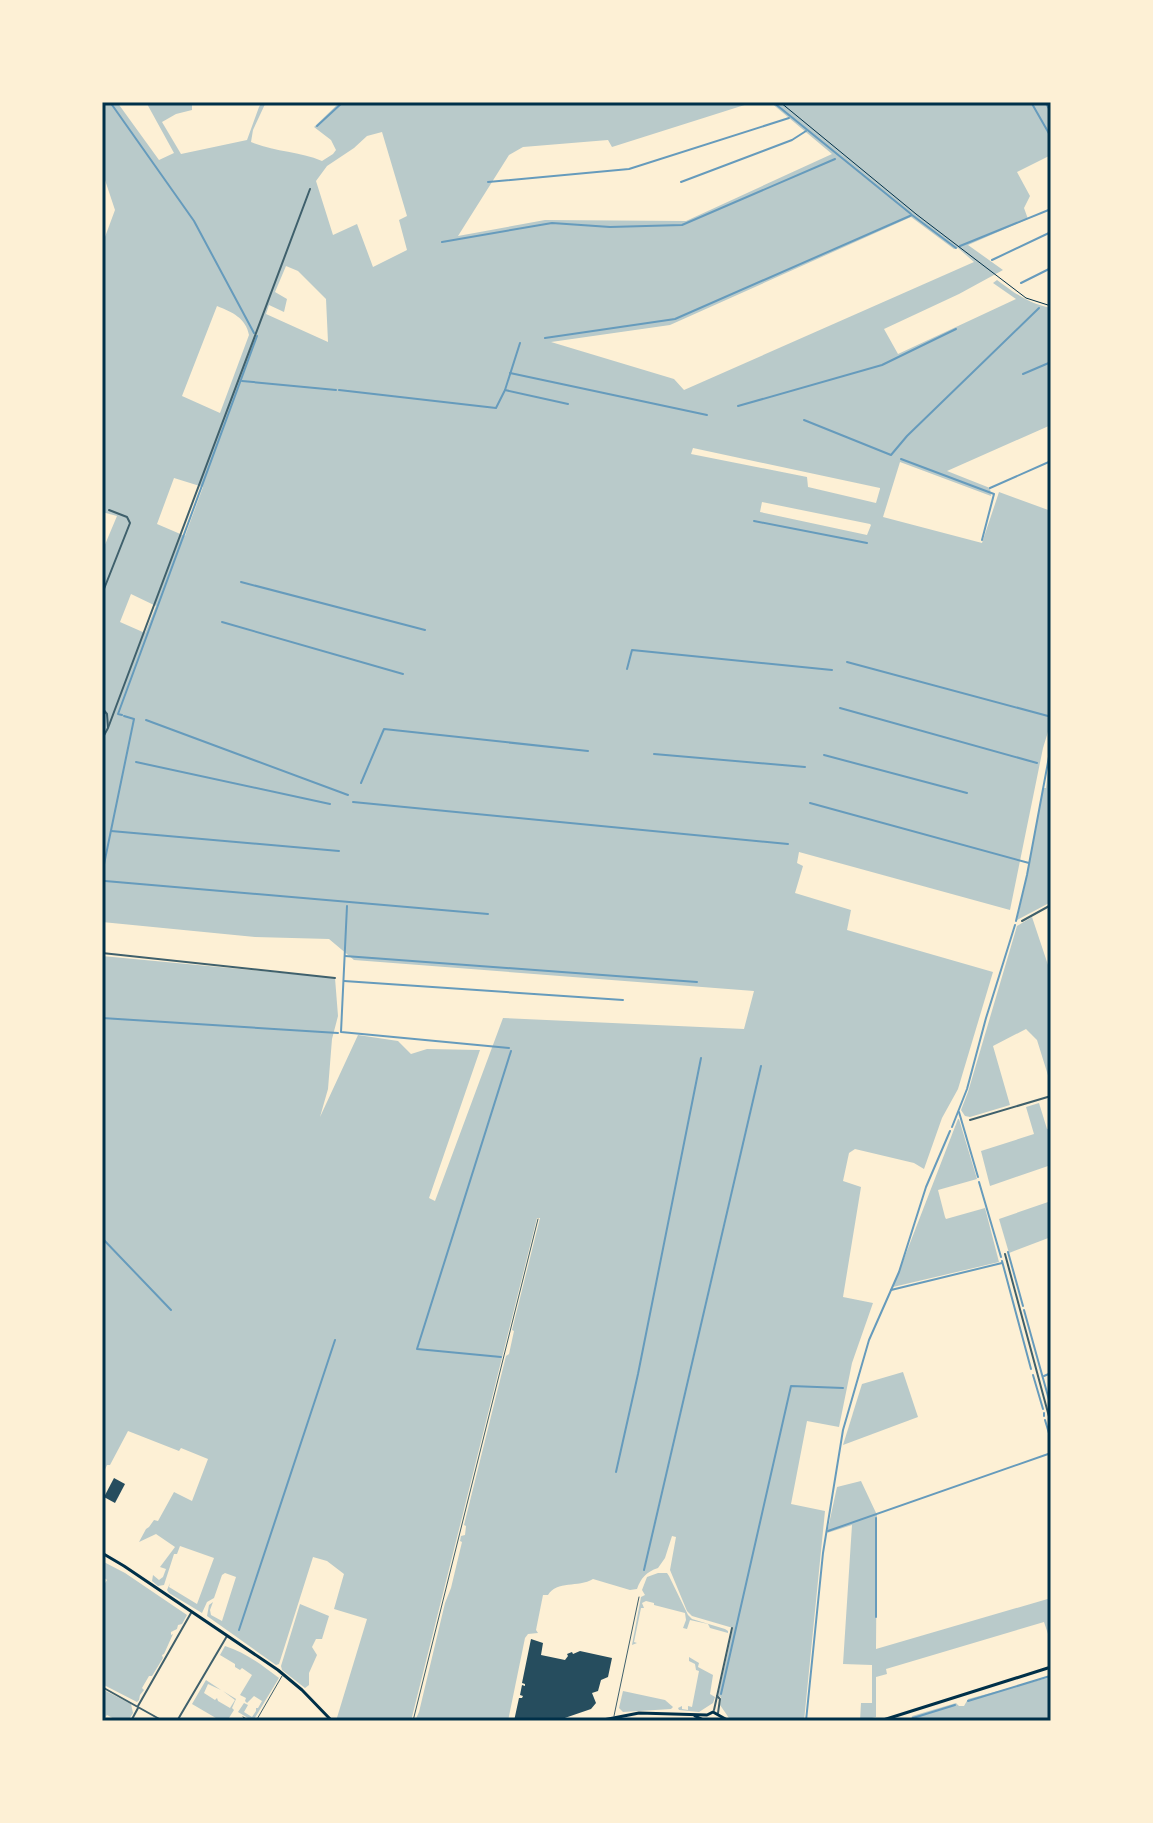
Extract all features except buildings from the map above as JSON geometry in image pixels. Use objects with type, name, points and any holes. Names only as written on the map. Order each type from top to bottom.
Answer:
[{"type":"main road","points":[[102,1553],[283,1674],[329,1720]]},
{"type":"main road","points":[[880,1721],[1051,1667]]},
{"type":"main road","points":[[598,1721],[654,1713],[707,1715],[716,1712],[721,1719],[729,1721]]},
{"type":"main road","points":[[692,1715],[706,1721],[707,1715]]},
{"type":"street","points":[[102,739],[310,189]]},
{"type":"street","points":[[102,594],[130,523],[127,517],[109,510]]},
{"type":"street","points":[[102,708],[107,714],[108,728]]},
{"type":"street","points":[[1022,921],[1051,905]]},
{"type":"street","points":[[102,953],[335,978]]},
{"type":"street","points":[[970,1120],[1051,1096]]},
{"type":"street","points":[[1005,1254],[1051,1424]]},
{"type":"street","points":[[131,1721],[192,1611]]},
{"type":"street","points":[[716,1712],[732,1628]]},
{"type":"street","points":[[177,1721],[227,1636]]},
{"type":"street","points":[[102,1687],[163,1721]]},
{"type":"street","points":[[905,1713],[906,1719]]},
{"type":"lane","points":[[413,1721],[538,1219]]},
{"type":"lane","points":[[614,1717],[639,1597]]},
{"type":"lane","points":[[256,1721],[283,1674]]},
{"type":"lane","points":[[243,1717],[250,1721]]},
{"type":"path","points":[[780,102],[916,214],[1026,298],[1051,306]]},
{"type":"shaded area","points":[[102,102],[117,102],[159,160],[174,153],[146,102],[192,102],[192,110],[162,122],[181,154],[247,140],[259,107],[266,102],[251,142],[322,161],[336,150],[331,140],[314,127],[340,102],[754,102],[612,147],[608,140],[523,147],[509,155],[458,236],[545,220],[686,221],[832,154],[770,102],[1051,102],[1051,155],[1017,172],[1030,196],[1024,208],[1028,219],[968,245],[1003,270],[884,329],[898,354],[1016,299],[993,283],[997,280],[1028,301],[1051,308],[1051,425],[947,471],[990,488],[991,496],[900,462],[883,517],[982,543],[999,492],[1051,511],[1051,722],[1010,910],[799,852],[797,863],[803,866],[795,893],[851,910],[847,930],[993,972],[958,1089],[942,1118],[924,1169],[914,1163],[855,1149],[849,1153],[843,1181],[861,1187],[843,1297],[873,1303],[852,1363],[839,1427],[807,1421],[791,1504],[825,1511],[804,1721],[740,1721],[729,1718],[718,1696],[733,1628],[692,1616],[687,1611],[670,1570],[676,1537],[672,1536],[665,1558],[658,1568],[644,1576],[637,1589],[630,1590],[593,1579],[557,1587],[548,1595],[543,1595],[538,1633],[528,1634],[525,1638],[508,1721],[415,1721],[451,1588],[461,1536],[465,1535],[464,1525],[509,1354],[512,1330],[540,1218],[537,1218],[411,1721],[336,1721],[367,1619],[334,1609],[344,1574],[327,1561],[313,1557],[279,1664],[276,1665],[207,1616],[209,1605],[213,1602],[211,1615],[222,1621],[236,1577],[225,1573],[222,1575],[214,1598],[207,1602],[202,1613],[167,1590],[170,1583],[169,1587],[197,1604],[214,1558],[180,1546],[174,1554],[164,1585],[158,1586],[152,1581],[153,1575],[159,1580],[163,1577],[166,1569],[160,1567],[175,1547],[156,1534],[139,1542],[154,1520],[158,1521],[174,1492],[192,1501],[208,1459],[128,1431],[102,1476],[102,956],[335,978],[338,1016],[332,1039],[328,1089],[320,1117],[358,1035],[398,1041],[411,1054],[427,1049],[480,1050],[429,1198],[435,1201],[503,1018],[744,1029],[754,991],[354,960],[329,939],[255,937],[102,922],[102,547],[117,516],[102,512],[102,245],[115,210],[102,171]],"holes":[[[382,132],[407,216],[399,220],[407,250],[373,267],[357,224],[333,235],[316,181],[327,166],[367,136]],[[911,217],[974,262],[684,390],[674,379],[551,342],[670,325]],[[286,266],[298,271],[326,299],[328,342],[266,314],[269,305],[284,312],[287,299],[275,292]],[[217,306],[242,320],[249,335],[220,413],[182,396]],[[693,448],[880,489],[876,503],[808,487],[807,477],[691,454]],[[174,478],[203,487],[185,536],[157,524]],[[762,502],[870,524],[867,535],[760,512]],[[131,594],[156,606],[145,633],[120,622]]]},
{"type":"shaded area","points":[[1051,748],[1051,902],[1017,920],[1043,788],[1046,788]]},
{"type":"shaded area","points":[[1032,917],[1051,974],[1051,1085],[1037,1040],[1026,1029],[993,1046],[1010,1105],[965,1116],[961,1110],[1017,926]]},
{"type":"shaded area","points":[[1039,1103],[1047,1129],[1051,1128],[1051,1165],[990,1186],[981,1151],[1034,1134],[1026,1107]]},
{"type":"shaded area","points":[[958,1119],[977,1179],[938,1190],[945,1217],[985,1208],[999,1262],[893,1287]]},
{"type":"shaded area","points":[[1051,1201],[1051,1237],[1009,1253],[999,1219]]},
{"type":"shaded area","points":[[903,1372],[918,1417],[843,1445],[862,1384]]},
{"type":"shaded area","points":[[861,1481],[877,1515],[876,1649],[1051,1598],[1051,1643],[1044,1622],[886,1669],[887,1674],[876,1677],[876,1717],[860,1721],[861,1703],[872,1703],[872,1665],[843,1664],[852,1525],[827,1533],[837,1487]]},
{"type":"shaded area","points":[[102,1561],[187,1615],[182,1624],[171,1632],[173,1634],[163,1658],[149,1676],[137,1702],[102,1684],[102,1588],[107,1580],[102,1576]]},
{"type":"shaded area","points":[[667,1573],[692,1619],[725,1629],[728,1633],[690,1620],[687,1629],[683,1628],[685,1613],[646,1601],[642,1603],[644,1608],[641,1608],[634,1642],[637,1643],[632,1645],[641,1597],[645,1595],[642,1590],[647,1577]]},
{"type":"shaded area","points":[[300,1604],[329,1616],[322,1639],[316,1639],[312,1647],[317,1655],[309,1673],[309,1685],[305,1688],[281,1666]]},
{"type":"shaded area","points":[[225,1646],[247,1656],[279,1678],[253,1721],[238,1712],[244,1703],[248,1705],[244,1712],[252,1717],[262,1701],[254,1696],[247,1703],[246,1698],[240,1695],[252,1675],[220,1655]]},
{"type":"shaded area","points":[[689,1657],[699,1663],[698,1667],[713,1675],[710,1694],[715,1697],[713,1703],[699,1712],[679,1710],[678,1708],[682,1706],[682,1709],[688,1710],[688,1706],[692,1707],[699,1671]]},
{"type":"shaded area","points":[[1051,1677],[1051,1721],[910,1721],[912,1716],[956,1703],[964,1706],[968,1699]]},
{"type":"shaded area","points":[[206,1680],[221,1690],[208,1684],[204,1693],[215,1700],[217,1698],[230,1708],[235,1700],[223,1691],[236,1699],[227,1721],[221,1721],[192,1704]]},
{"type":"shaded area","points":[[102,1689],[131,1704],[133,1713],[128,1721],[118,1721],[107,1715],[102,1721]]},
{"type":"shaded area","points":[[623,1691],[665,1700],[673,1707],[623,1712],[619,1708]]},
{"type":"waterway","points":[[110,102],[194,221],[254,333]]},
{"type":"waterway","points":[[317,126],[343,102]]},
{"type":"waterway","points":[[773,102],[911,214]]},
{"type":"waterway","points":[[1031,102],[1051,137]]},
{"type":"waterway","points":[[1045,102],[1051,112]]},
{"type":"waterway","points":[[488,182],[629,169],[789,118]]},
{"type":"waterway","points":[[681,182],[792,140],[806,131]]},
{"type":"waterway","points":[[442,242],[552,223],[610,227],[682,225],[835,159]]},
{"type":"waterway","points":[[960,246],[1051,209]]},
{"type":"waterway","points":[[545,338],[675,319],[912,215],[956,248]]},
{"type":"waterway","points":[[992,260],[1051,232]]},
{"type":"waterway","points":[[1021,283],[1051,268]]},
{"type":"waterway","points":[[804,420],[891,455],[1039,308]]},
{"type":"waterway","points":[[738,406],[882,365],[956,329]]},
{"type":"waterway","points":[[122,715],[118,714],[257,336]]},
{"type":"waterway","points":[[520,343],[505,390],[568,404]]},
{"type":"waterway","points":[[1023,374],[1051,362]]},
{"type":"waterway","points":[[510,373],[707,415]]},
{"type":"waterway","points":[[242,381],[336,390]]},
{"type":"waterway","points":[[339,390],[496,408],[505,390]]},
{"type":"waterway","points":[[901,459],[994,494],[982,540]]},
{"type":"waterway","points":[[990,488],[1051,461]]},
{"type":"waterway","points":[[754,521],[867,543]]},
{"type":"waterway","points":[[241,582],[425,630]]},
{"type":"waterway","points":[[222,622],[403,674]]},
{"type":"waterway","points":[[627,669],[632,650],[832,670]]},
{"type":"waterway","points":[[847,662],[1048,716]]},
{"type":"waterway","points":[[840,708],[1037,763]]},
{"type":"waterway","points":[[102,874],[134,719],[124,716]]},
{"type":"waterway","points":[[146,720],[348,795]]},
{"type":"waterway","points":[[361,783],[384,729],[588,751]]},
{"type":"waterway","points":[[1016,921],[1051,746]]},
{"type":"waterway","points":[[654,754],[805,767]]},
{"type":"waterway","points":[[824,755],[967,793]]},
{"type":"waterway","points":[[136,762],[330,804]]},
{"type":"waterway","points":[[353,802],[788,844]]},
{"type":"waterway","points":[[810,803],[1029,863]]},
{"type":"waterway","points":[[111,831],[339,851]]},
{"type":"waterway","points":[[105,881],[488,914]]},
{"type":"waterway","points":[[347,906],[341,1032],[509,1048]]},
{"type":"waterway","points":[[952,1127],[967,1089],[1015,925]]},
{"type":"waterway","points":[[345,956],[697,982]]},
{"type":"waterway","points":[[344,981],[623,1000]]},
{"type":"waterway","points":[[102,1018],[338,1033]]},
{"type":"waterway","points":[[501,1357],[417,1349],[511,1051]]},
{"type":"waterway","points":[[616,1472],[701,1058]]},
{"type":"waterway","points":[[644,1570],[761,1066]]},
{"type":"waterway","points":[[959,1112],[978,1177]]},
{"type":"waterway","points":[[806,1721],[823,1553],[843,1430],[869,1340],[899,1272],[926,1187],[950,1131]]},
{"type":"waterway","points":[[979,1182],[1001,1257]]},
{"type":"waterway","points":[[102,1238],[171,1310]]},
{"type":"waterway","points":[[1008,1252],[1023,1306]]},
{"type":"waterway","points":[[1002,1261],[1031,1369]]},
{"type":"waterway","points":[[891,1290],[1002,1263]]},
{"type":"waterway","points":[[1024,1310],[1051,1407]]},
{"type":"waterway","points":[[239,1630],[335,1340]]},
{"type":"waterway","points":[[1044,1376],[1051,1373]]},
{"type":"waterway","points":[[1033,1375],[1043,1409]]},
{"type":"waterway","points":[[721,1694],[791,1386],[843,1388]]},
{"type":"waterway","points":[[1045,1420],[1051,1440]]},
{"type":"waterway","points":[[828,1531],[1051,1453]]},
{"type":"waterway","points":[[876,1518],[876,1617]]},
{"type":"waterway","points":[[968,1701],[1050,1676]]},
{"type":"waterway","points":[[913,1718],[955,1705]]}]
